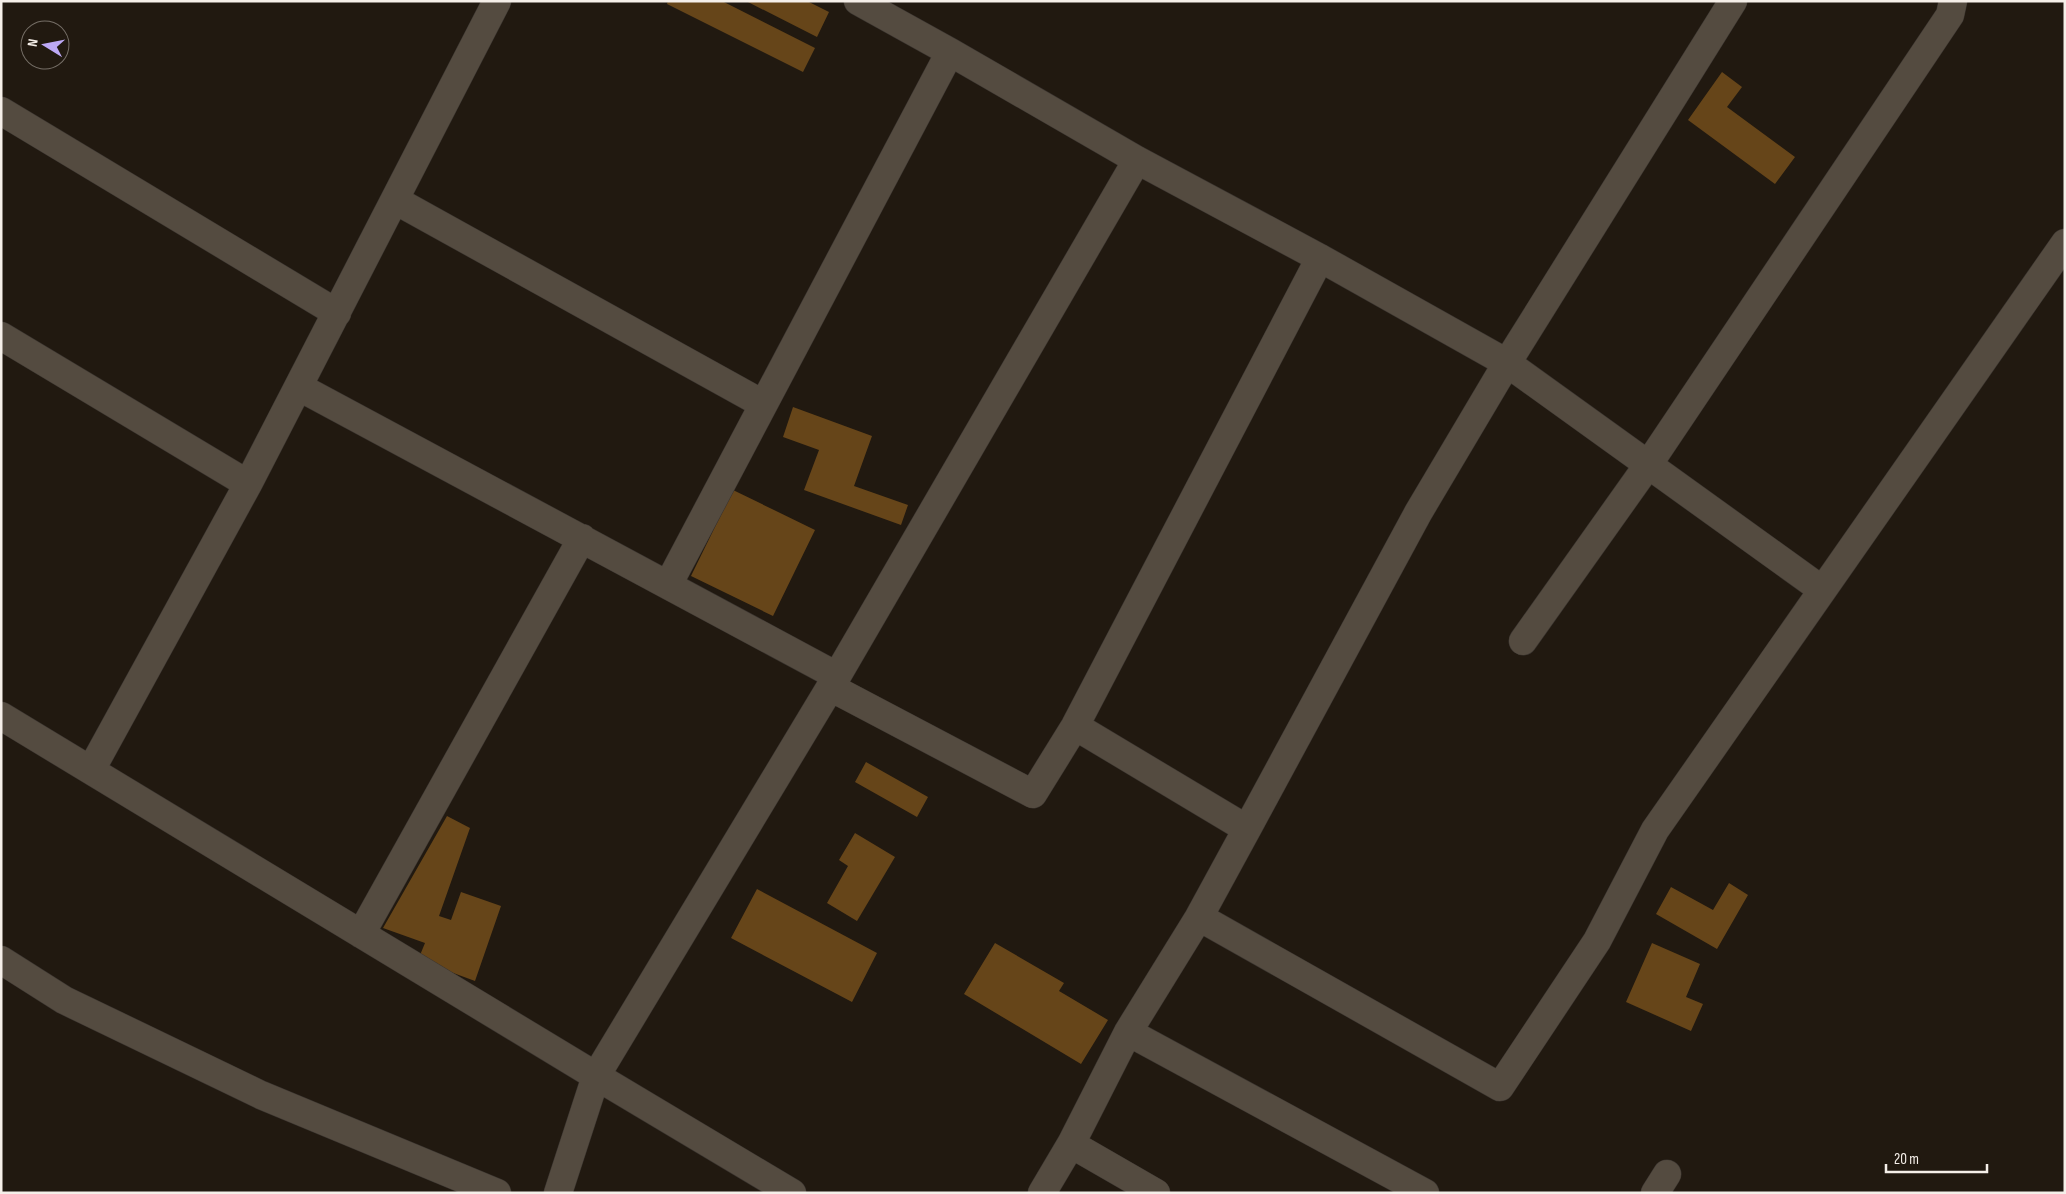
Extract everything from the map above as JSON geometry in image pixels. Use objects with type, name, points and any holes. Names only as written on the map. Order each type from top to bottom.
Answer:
[{"type":"street","points":[[91,770],[248,484],[497,1]]},
{"type":"street","points":[[858,1],[1137,160],[1320,258],[1507,363],[1822,589]]},
{"type":"street","points":[[1042,1193],[1071,1144],[1128,1032],[1199,917],[1418,513],[1507,363],[1733,1]]},
{"type":"street","points":[[1524,642],[1648,465],[1950,15],[1953,1]]},
{"type":"street","points":[[668,585],[950,52]]},
{"type":"street","points":[[1,112],[337,314]]},
{"type":"street","points":[[558,1193],[596,1076],[833,682],[1137,160]]},
{"type":"street","points":[[395,200],[763,404]]},
{"type":"street","points":[[1199,917],[1500,1087],[1597,941],[1655,830],[2065,243]]},
{"type":"street","points":[[299,387],[668,585],[833,682],[1033,794],[1075,726],[1320,258]]},
{"type":"street","points":[[1,336],[248,484]]},
{"type":"street","points":[[361,934],[582,538]]},
{"type":"street","points":[[1,716],[792,1193]]},
{"type":"street","points":[[1075,726],[1247,829]]},
{"type":"street","points":[[1,960],[64,1000],[261,1095],[497,1193]]},
{"type":"street","points":[[1128,1032],[1424,1193]]},
{"type":"street","points":[[1071,1144],[1156,1193]]},
{"type":"building","points":[[668,1],[722,1],[815,48],[803,72],[667,4]]},
{"type":"building","points":[[746,1],[807,1],[829,12],[817,37]]},
{"type":"building","points":[[1722,72],[1742,87],[1727,107],[1795,157],[1775,184],[1688,120]]},
{"type":"building","points":[[793,407],[872,436],[854,486],[908,505],[901,525],[804,490],[819,450],[783,437]]},
{"type":"building","points":[[733,490],[815,530],[773,616],[691,576]]},
{"type":"building","points":[[866,762],[928,797],[917,817],[855,782]]},
{"type":"building","points":[[447,816],[470,828],[439,916],[451,920],[461,892],[501,906],[475,981],[418,960],[425,943],[383,928]]},
{"type":"building","points":[[855,833],[895,857],[857,921],[827,903],[848,866],[839,860]]},
{"type":"building","points":[[1729,883],[1748,895],[1717,949],[1656,914],[1671,887],[1713,910]]},
{"type":"building","points":[[757,889],[877,953],[852,1002],[731,938]]},
{"type":"building","points":[[995,943],[1064,983],[1059,991],[1108,1020],[1081,1064],[964,994]]},
{"type":"building","points":[[1652,943],[1700,964],[1686,997],[1703,1004],[1691,1031],[1626,1002]]}]
